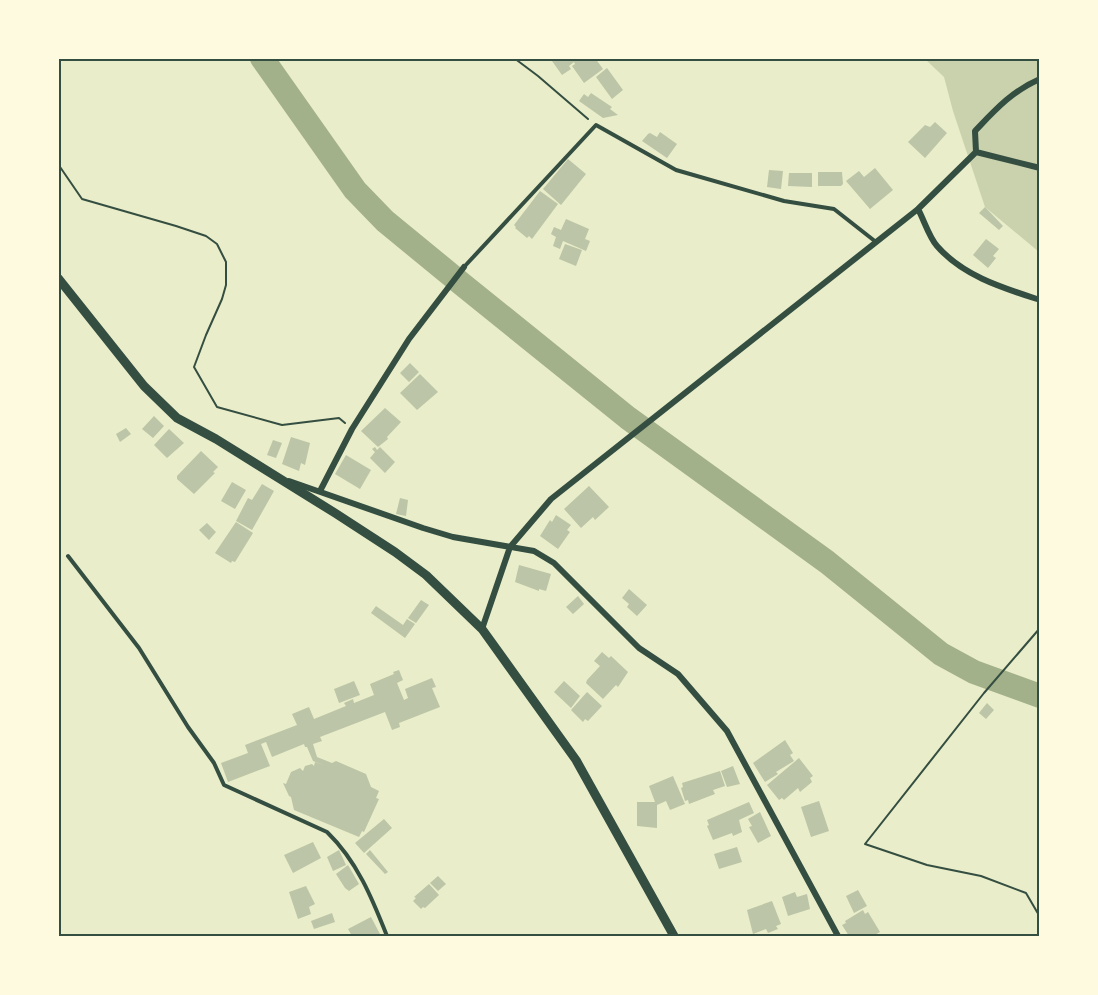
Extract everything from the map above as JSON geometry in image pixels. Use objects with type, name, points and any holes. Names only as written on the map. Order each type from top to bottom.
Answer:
[{"type":"street","points":[[482,629],[510,547],[551,499],[918,209],[976,152],[975,131],[1001,103],[1023,86],[1040,79]]},
{"type":"street","points":[[976,152],[1040,168]]},
{"type":"street","points":[[918,209],[936,245],[961,268],[1009,290],[1040,300]]},
{"type":"street","points":[[320,491],[352,429],[409,339],[464,267]]},
{"type":"street","points":[[58,278],[157,401],[177,418],[216,439],[335,513],[426,575],[482,629],[576,760],[674,936]]},
{"type":"street","points":[[276,476],[423,528],[453,537],[534,551],[554,563],[639,648],[678,674],[727,731],[838,936]]},
{"type":"lane","points":[[464,267],[596,125],[676,170],[784,201],[834,209],[876,242]]},
{"type":"lane","points":[[68,556],[139,648],[188,727],[214,763],[224,785],[327,832],[344,852],[368,888],[387,936]]},
{"type":"path","points":[[514,58],[596,125]]},
{"type":"path","points":[[58,164],[82,199],[206,236],[217,244],[226,262],[226,285],[194,367],[217,407],[282,425],[339,418],[352,429]]},
{"type":"path","points":[[1040,628],[984,693],[865,844],[927,865],[981,876],[1026,893],[1040,917]]},
{"type":"green space","points":[[925,59],[1039,59],[1039,252],[985,207],[944,77]]},
{"type":"building","points":[[556,58],[577,58],[579,61],[582,58],[595,58],[603,69],[584,83],[572,66],[574,62],[569,66],[571,69],[562,75],[552,61]]},
{"type":"building","points":[[607,68],[623,90],[612,99],[596,77]]},
{"type":"building","points":[[591,93],[612,107],[610,109],[618,115],[603,118],[579,101],[584,94],[588,97]]},
{"type":"building","points":[[935,122],[947,133],[925,158],[908,142],[925,125],[930,127]]},
{"type":"building","points":[[660,132],[677,144],[667,158],[642,141],[650,133],[657,137]]},
{"type":"building","points":[[568,159],[586,174],[561,205],[543,189]]},
{"type":"building","points":[[875,168],[893,190],[870,209],[846,181],[859,171],[864,177]]},
{"type":"building","points":[[769,170],[783,171],[781,189],[767,187]]},
{"type":"building","points":[[818,172],[842,172],[843,184],[841,186],[818,186]]},
{"type":"building","points":[[789,173],[812,173],[812,187],[788,186]]},
{"type":"building","points":[[540,191],[558,204],[532,239],[529,236],[527,238],[514,225]]},
{"type":"building","points":[[985,207],[1003,226],[999,230],[979,213]]},
{"type":"building","points":[[566,219],[589,229],[585,239],[590,241],[586,251],[563,241],[560,249],[553,246],[556,237],[551,234],[554,227],[561,230]]},
{"type":"building","points":[[986,239],[999,249],[993,256],[996,258],[988,268],[973,255]]},
{"type":"building","points":[[565,244],[582,250],[576,266],[559,259]]},
{"type":"building","points":[[410,363],[419,372],[409,382],[400,373]]},
{"type":"building","points":[[420,374],[438,392],[417,410],[400,393]]},
{"type":"building","points":[[385,408],[401,422],[387,437],[388,439],[378,447],[361,431]]},
{"type":"building","points":[[154,416],[164,426],[153,438],[142,429]]},
{"type":"building","points":[[126,428],[131,434],[120,442],[116,434]]},
{"type":"building","points":[[169,429],[184,443],[167,458],[154,445]]},
{"type":"building","points":[[291,437],[310,443],[305,465],[301,463],[299,471],[282,464]]},
{"type":"building","points":[[273,440],[282,443],[276,458],[267,455]]},
{"type":"building","points":[[375,447],[377,450],[380,447],[395,462],[385,473],[370,458],[375,452],[372,449]]},
{"type":"building","points":[[201,451],[218,467],[194,494],[177,479],[177,476]]},
{"type":"building","points":[[346,455],[371,470],[360,489],[335,474]]},
{"type":"building","points":[[232,482],[246,490],[235,509],[221,501]]},
{"type":"building","points":[[262,484],[274,491],[252,530],[236,521],[248,498],[252,500]]},
{"type":"building","points":[[589,486],[609,507],[595,520],[593,517],[581,528],[564,509]]},
{"type":"building","points":[[400,498],[408,500],[406,516],[396,514]]},
{"type":"building","points":[[556,515],[571,525],[567,530],[570,532],[558,549],[540,536]]},
{"type":"building","points":[[236,522],[253,533],[235,562],[231,563],[215,553]]},
{"type":"building","points":[[207,523],[216,532],[209,540],[199,530]]},
{"type":"building","points":[[519,565],[551,574],[546,591],[539,589],[539,591],[515,582]]},
{"type":"building","points":[[629,589],[647,605],[637,616],[627,607],[629,604],[622,598]]},
{"type":"building","points":[[578,596],[584,604],[573,614],[566,607]]},
{"type":"building","points":[[421,600],[429,605],[416,623],[408,618]]},
{"type":"building","points":[[376,606],[403,625],[407,619],[415,624],[405,638],[371,613]]},
{"type":"building","points":[[602,652],[609,658],[611,656],[628,672],[618,687],[616,685],[603,699],[586,683],[600,666],[594,661]]},
{"type":"building","points":[[399,670],[403,680],[397,683],[404,700],[408,698],[405,689],[432,678],[436,687],[432,688],[440,707],[399,723],[400,727],[392,730],[385,712],[320,737],[322,741],[313,744],[317,757],[332,763],[336,761],[366,774],[371,787],[379,791],[376,798],[379,799],[364,832],[362,831],[359,837],[294,810],[291,797],[283,783],[286,784],[291,772],[300,768],[303,771],[305,766],[312,764],[314,766],[315,762],[326,766],[313,761],[304,744],[272,757],[266,742],[261,744],[270,766],[228,782],[221,763],[248,753],[245,745],[297,725],[292,714],[309,707],[314,719],[346,706],[344,703],[353,699],[354,703],[374,695],[370,684]]},
{"type":"building","points":[[354,681],[360,695],[339,703],[334,689]]},
{"type":"building","points":[[564,681],[580,696],[571,708],[554,692]]},
{"type":"building","points":[[587,692],[602,706],[588,721],[585,719],[583,722],[571,710]]},
{"type":"building","points":[[987,703],[994,710],[986,719],[979,713]]},
{"type":"building","points":[[785,740],[793,753],[790,755],[794,761],[765,782],[753,763]]},
{"type":"building","points":[[799,758],[813,776],[810,778],[812,782],[800,792],[798,788],[784,800],[782,798],[779,800],[767,785]]},
{"type":"building","points":[[733,766],[740,784],[727,787],[721,771]]},
{"type":"building","points":[[720,771],[725,786],[713,790],[715,794],[689,804],[688,800],[685,801],[681,788],[682,783]]},
{"type":"building","points":[[673,776],[685,804],[670,810],[666,801],[657,805],[657,828],[637,826],[637,802],[655,802],[649,786]]},
{"type":"building","points":[[819,801],[829,831],[811,837],[801,807]]},
{"type":"building","points":[[749,802],[754,813],[739,820],[742,832],[713,840],[707,820]]},
{"type":"building","points":[[760,812],[771,836],[758,843],[749,827],[752,826],[748,819]]},
{"type":"building","points":[[384,819],[392,828],[364,853],[355,843]]},
{"type":"building","points":[[313,842],[321,858],[293,873],[284,855]]},
{"type":"building","points":[[737,847],[742,862],[719,869],[714,854]]},
{"type":"building","points":[[339,850],[346,865],[333,871],[327,857]]},
{"type":"building","points":[[370,850],[388,872],[385,874],[366,854]]},
{"type":"building","points":[[348,865],[359,884],[349,891],[336,874]]},
{"type":"building","points":[[438,876],[446,884],[438,891],[430,883]]},
{"type":"building","points":[[429,884],[439,895],[421,909],[413,901],[416,898],[414,897]]},
{"type":"building","points":[[306,886],[315,904],[309,907],[311,914],[298,919],[289,892]]},
{"type":"building","points":[[858,890],[867,906],[854,913],[846,896]]},
{"type":"building","points":[[795,892],[797,897],[807,894],[810,909],[788,916],[782,897]]},
{"type":"building","points":[[772,901],[781,924],[776,926],[778,929],[768,933],[766,929],[753,934],[747,910]]},
{"type":"building","points":[[863,910],[865,914],[868,912],[880,932],[873,936],[849,936],[842,925]]},
{"type":"building","points":[[332,913],[335,922],[314,929],[311,921]]},
{"type":"building","points":[[371,917],[381,936],[352,936],[348,929]]},
{"type":"waterway","points":[[262,58],[355,190],[385,221],[463,285],[628,418],[827,562],[941,654],[974,672],[1040,696]]}]
